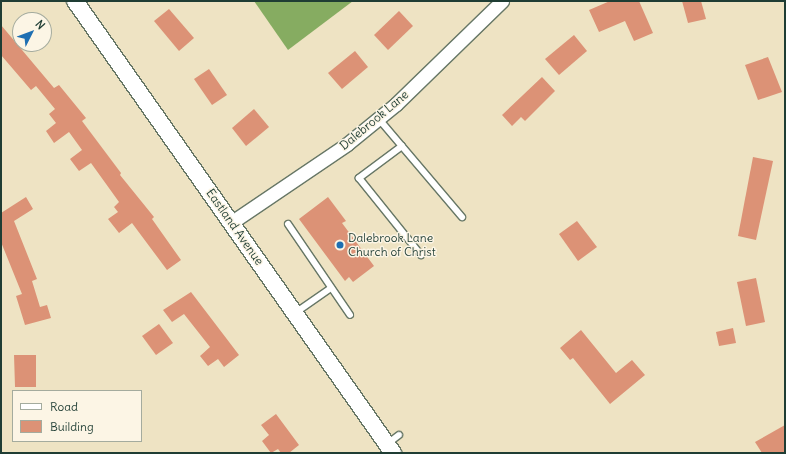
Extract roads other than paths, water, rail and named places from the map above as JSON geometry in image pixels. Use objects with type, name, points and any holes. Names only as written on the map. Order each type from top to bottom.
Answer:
[{"type":"street","name":"Eastland Avenue","points":[[75,1],[295,313],[393,444]]},
{"type":"street","name":"Dalebrook Lane","points":[[232,222],[335,152],[378,118],[502,1]]},
{"type":"lane","points":[[378,118],[462,217]]},
{"type":"lane","points":[[402,146],[360,178],[421,255]]},
{"type":"lane","points":[[288,224],[350,315]]},
{"type":"lane","points":[[295,313],[331,288]]},
{"type":"place","name":"Dalebrook Lane Church of Christ","points":[[340,245]]}]
